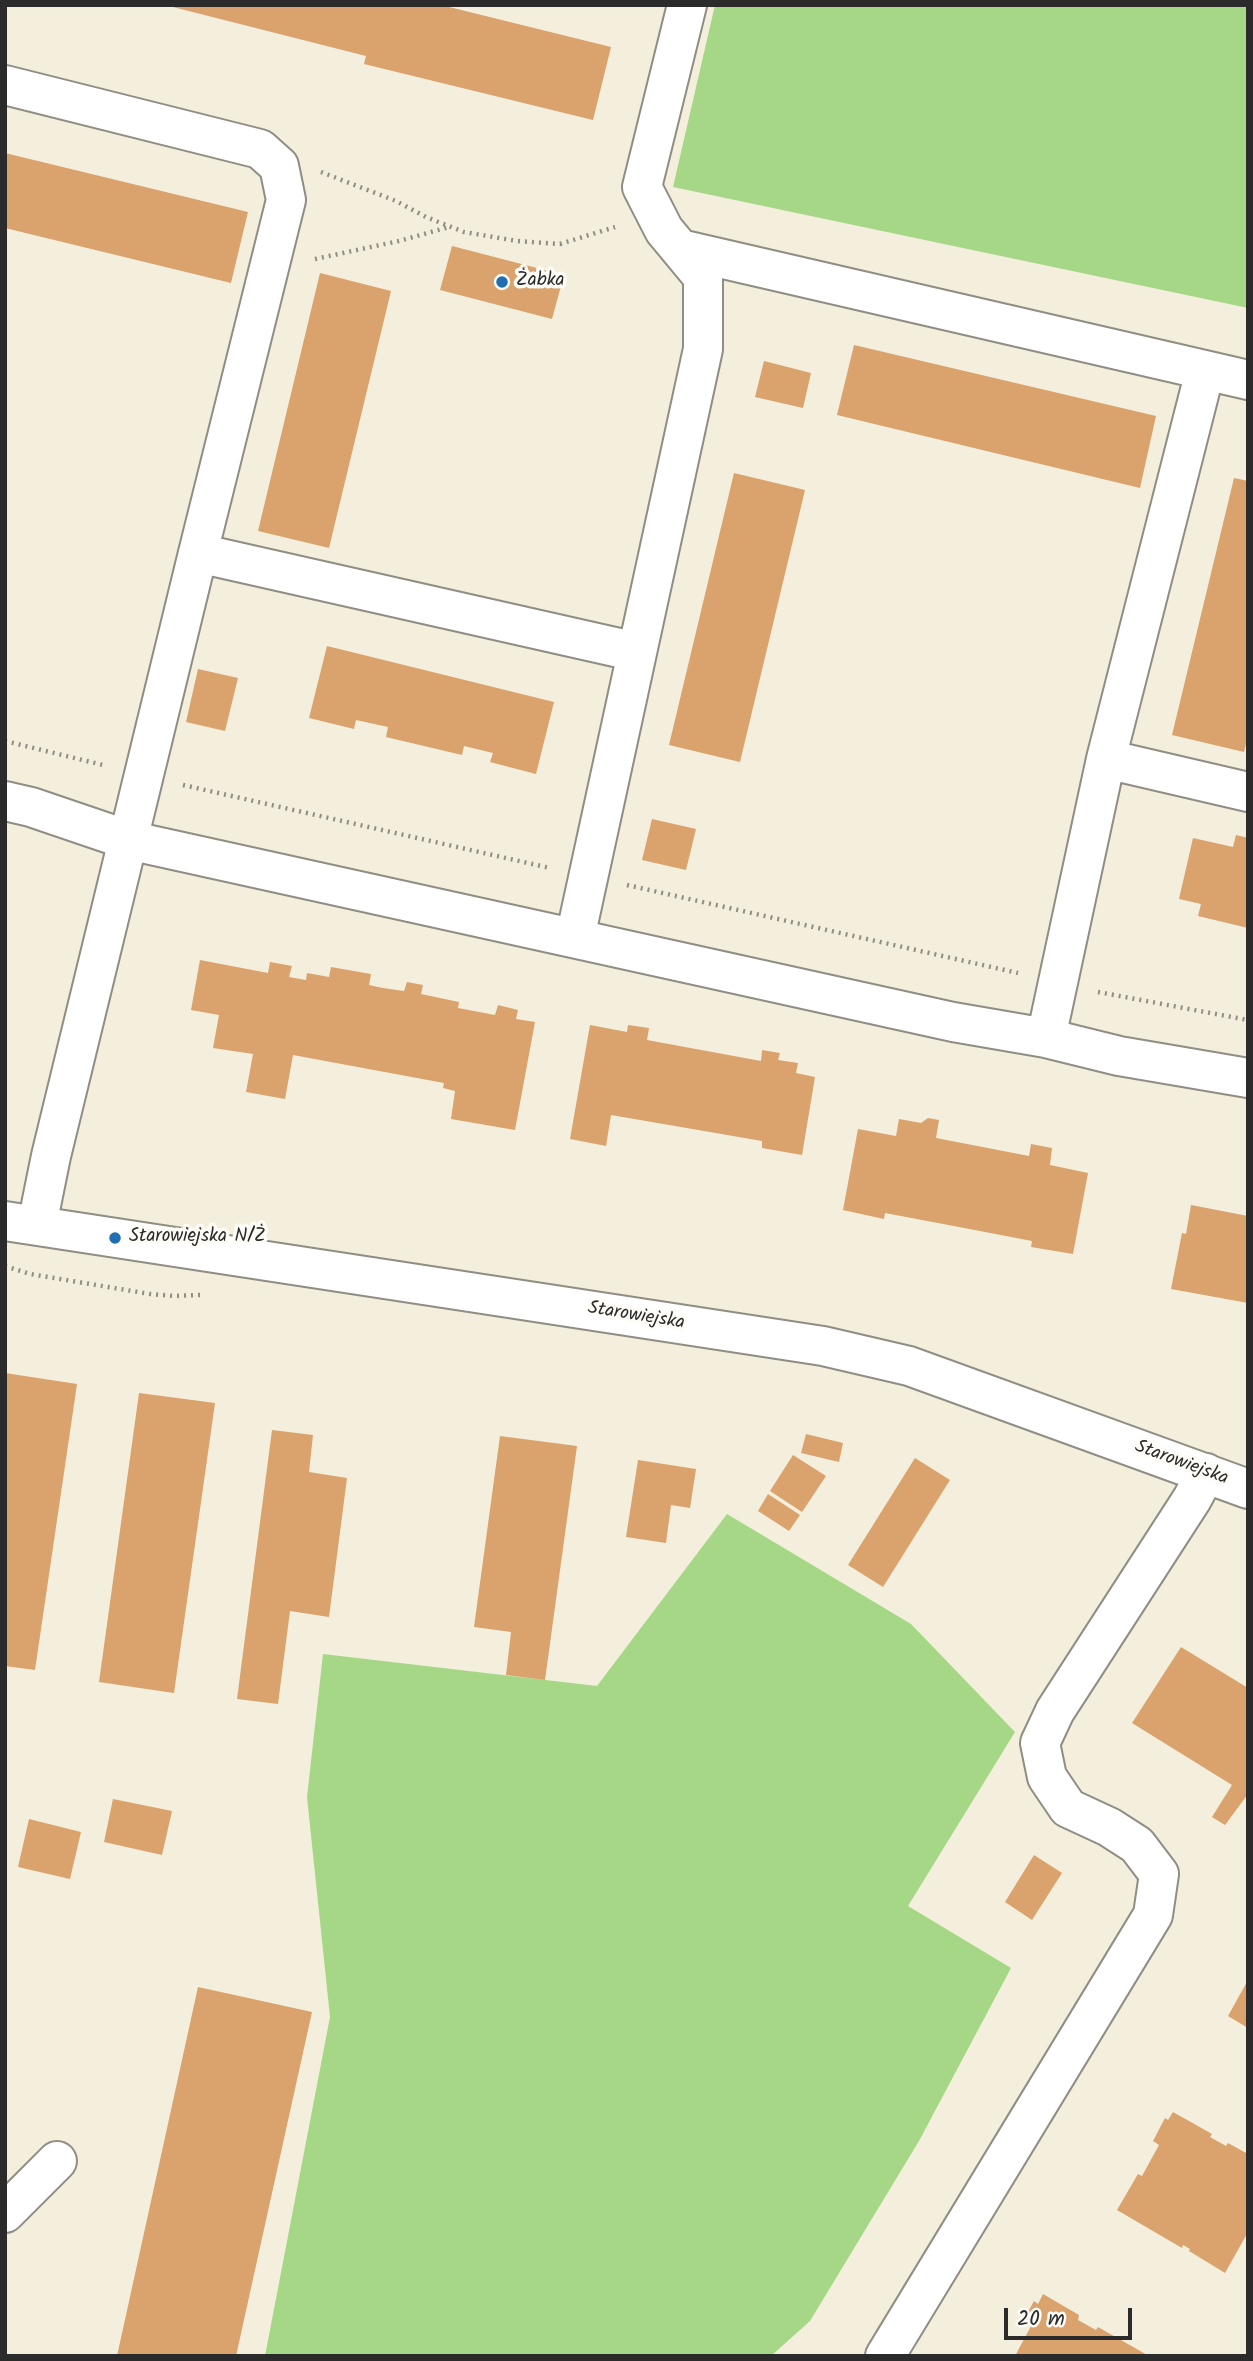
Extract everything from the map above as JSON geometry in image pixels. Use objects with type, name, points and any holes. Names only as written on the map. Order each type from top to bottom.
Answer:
[{"type":"street","points":[[575,937],[703,349],[703,277],[664,230],[642,187],[687,5]]},
{"type":"street","points":[[5,86],[260,149],[279,166],[286,200],[51,1156],[21,1223]]},
{"type":"street","points":[[680,249],[1248,380]]},
{"type":"street","points":[[1046,1038],[1106,759],[1205,371]]},
{"type":"street","points":[[198,554],[636,652]]},
{"type":"street","points":[[1106,759],[1248,792]]},
{"type":"street","points":[[5,801],[31,807],[128,840],[953,1021],[1046,1038],[1119,1056],[1248,1078]]},
{"type":"street","name":"Starowiejska","points":[[21,1223],[823,1346],[909,1366],[1248,1489]]},
{"type":"street","points":[[885,2356],[1153,1915],[1159,1874],[1137,1845],[1109,1827],[1068,1808],[1047,1777],[1040,1743],[1055,1711],[1192,1499],[1206,1473]]},
{"type":"street","points":[[5,2213],[57,2161]]},
{"type":"path","points":[[279,166],[314,169],[396,201],[464,232],[517,241],[560,244],[656,214]]},
{"type":"path","points":[[269,269],[399,241],[450,226]]},
{"type":"path","points":[[5,1266],[30,1274],[149,1294],[201,1295]]},
{"type":"green space","points":[[715,5],[1248,5],[1248,308],[673,187]]},
{"type":"green space","points":[[727,1514],[911,1624],[1015,1732],[908,1906],[1011,1968],[919,2141],[810,2321],[771,2356],[265,2356],[330,2017],[307,1797],[323,1654],[597,1686]]},
{"type":"building","points":[[165,5],[441,5],[611,47],[593,120],[364,64],[366,56]]},
{"type":"building","points":[[5,153],[248,212],[231,283],[5,228]]},
{"type":"building","name":"Żabka","points":[[452,246],[564,275],[552,319],[440,290]]},
{"type":"building","points":[[320,273],[391,291],[329,548],[258,531]]},
{"type":"building","points":[[854,345],[1156,416],[1140,488],[837,415]]},
{"type":"building","points":[[764,361],[811,373],[803,408],[755,397]]},
{"type":"building","points":[[734,473],[805,490],[740,762],[669,745]]},
{"type":"building","points":[[1234,478],[1248,481],[1248,735],[1244,752],[1172,735]]},
{"type":"building","points":[[327,646],[554,702],[536,774],[490,762],[493,753],[464,746],[462,755],[386,737],[388,727],[356,720],[354,729],[309,718]]},
{"type":"building","points":[[198,669],[238,678],[225,731],[186,722]]},
{"type":"building","points":[[652,819],[696,829],[686,870],[642,860]]},
{"type":"building","points":[[1236,835],[1248,838],[1248,928],[1198,916],[1201,904],[1179,899],[1193,838],[1233,847]]},
{"type":"building","points":[[200,960],[268,973],[270,962],[292,966],[289,977],[306,980],[307,973],[329,977],[331,967],[371,974],[369,985],[383,988],[404,991],[407,982],[423,985],[421,994],[459,1002],[458,1008],[495,1015],[498,1005],[518,1010],[516,1019],[535,1022],[515,1130],[451,1119],[455,1091],[443,1088],[444,1083],[293,1055],[285,1099],[246,1092],[253,1054],[213,1048],[219,1015],[191,1010]]},
{"type":"building","points":[[590,1025],[627,1032],[628,1025],[649,1028],[647,1040],[761,1061],[762,1050],[780,1053],[778,1060],[798,1063],[796,1073],[815,1077],[802,1155],[762,1148],[762,1141],[611,1115],[606,1146],[570,1139]]},
{"type":"building","points":[[928,1118],[939,1120],[936,1138],[1029,1156],[1031,1144],[1052,1148],[1050,1165],[1088,1173],[1073,1254],[1031,1247],[1032,1241],[959,1227],[885,1213],[884,1219],[843,1210],[858,1129],[896,1136],[899,1119],[921,1123]]},
{"type":"building","points":[[1191,1205],[1248,1216],[1248,1303],[1171,1289],[1182,1233],[1186,1234]]},
{"type":"building","points":[[5,1373],[77,1384],[35,1670],[5,1666]]},
{"type":"building","points":[[139,1393],[215,1403],[174,1693],[99,1682]]},
{"type":"building","points":[[272,1430],[313,1435],[309,1472],[347,1478],[329,1617],[290,1611],[278,1704],[237,1699]]},
{"type":"building","points":[[806,1434],[843,1443],[839,1462],[801,1453]]},
{"type":"building","points":[[500,1436],[577,1446],[545,1680],[506,1675],[511,1632],[474,1627]]},
{"type":"building","points":[[793,1455],[826,1476],[802,1512],[770,1491]]},
{"type":"building","points":[[915,1458],[950,1480],[883,1587],[848,1565]]},
{"type":"building","points":[[638,1460],[696,1469],[690,1508],[671,1505],[666,1543],[626,1537]]},
{"type":"building","points":[[768,1494],[800,1515],[789,1531],[758,1511]]},
{"type":"building","points":[[1181,1647],[1248,1688],[1248,1794],[1225,1825],[1212,1817],[1232,1785],[1132,1723]]},
{"type":"building","points":[[113,1799],[172,1811],[162,1855],[104,1842]]},
{"type":"building","points":[[29,1819],[81,1832],[70,1879],[18,1867]]},
{"type":"building","points":[[1034,1855],[1062,1873],[1032,1920],[1005,1902]]},
{"type":"building","points":[[1248,1980],[1248,2028],[1228,2016]]},
{"type":"building","points":[[198,1987],[312,2012],[236,2356],[117,2356]]},
{"type":"building","points":[[1173,2112],[1212,2134],[1210,2137],[1226,2146],[1228,2143],[1248,2154],[1248,2232],[1225,2273],[1189,2251],[1190,2249],[1183,2245],[1182,2248],[1117,2210],[1138,2174],[1142,2176],[1159,2145],[1153,2141],[1165,2118],[1168,2120]]},
{"type":"building","points":[[1043,2294],[1079,2315],[1078,2320],[1096,2330],[1098,2327],[1149,2356],[1015,2356],[1031,2326],[1023,2321],[1034,2301],[1038,2304]]},
{"type":"place","name":"Żabka","points":[[502,282]]},
{"type":"place","name":"Starowiejska N/Ż","points":[[115,1238]]}]
